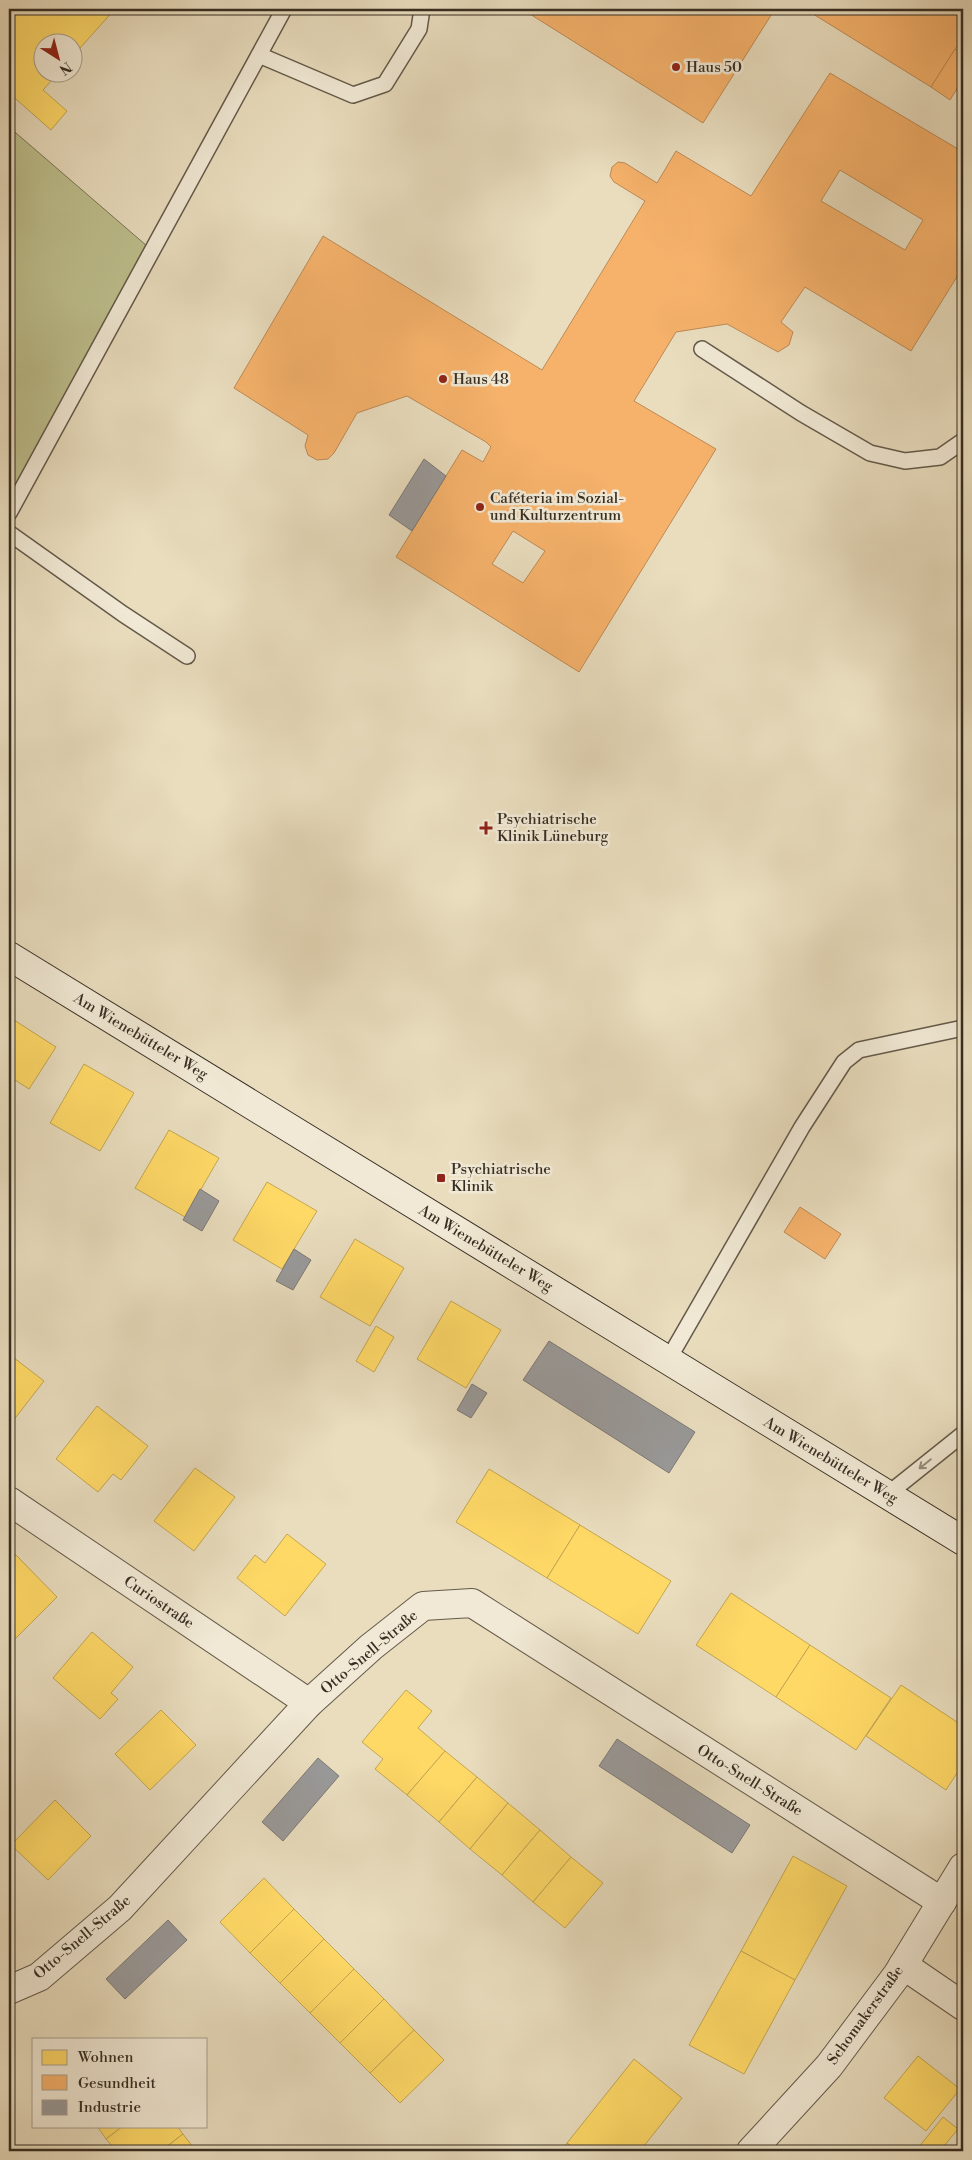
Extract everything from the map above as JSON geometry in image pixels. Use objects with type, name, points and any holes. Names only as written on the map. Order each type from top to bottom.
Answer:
[{"type":"street","name":"Am Wienebütteler Weg","points":[[9,956],[963,1541]]},
{"type":"street","name":"Curiostraße","points":[[9,1501],[309,1703]]},
{"type":"street","name":"Otto-Snell-Straße","points":[[9,1990],[39,1977],[120,1908],[309,1703],[371,1646],[423,1606],[472,1603],[942,1902]]},
{"type":"street","name":"Schomakerstraße","points":[[751,2151],[829,2066],[903,1965],[963,1867]]},
{"type":"street","points":[[903,1965],[963,2006]]},
{"type":"lane","points":[[9,512],[284,9]]},
{"type":"lane","points":[[259,55],[353,95],[385,84],[419,29],[422,9]]},
{"type":"lane","points":[[702,349],[801,413],[870,453],[905,461],[940,457],[963,441]]},
{"type":"lane","points":[[9,532],[124,614],[188,656]]},
{"type":"lane","points":[[668,1360],[733,1243],[802,1127],[844,1062],[859,1050],[963,1028]]},
{"type":"lane","points":[[888,1494],[963,1434]]},
{"type":"green space","points":[[9,127],[147,246],[9,501]]},
{"type":"building: Wohnen","points":[[13,9],[115,9],[82,46],[82,32],[32,32],[32,82],[50,82],[43,90],[67,111],[51,130],[9,93],[9,14]]},
{"type":"building: Wohnen","points":[[14,1020],[56,1047],[29,1089],[9,1076],[9,1028]]},
{"type":"building: Wohnen","points":[[84,1064],[134,1093],[100,1151],[50,1123]]},
{"type":"building: Wohnen","points":[[169,1130],[219,1158],[185,1217],[135,1188]]},
{"type":"building: Wohnen","points":[[267,1182],[317,1211],[282,1269],[233,1240]]},
{"type":"building: Wohnen","points":[[355,1239],[404,1268],[370,1326],[320,1297]]},
{"type":"building: Wohnen","points":[[451,1301],[501,1330],[466,1388],[417,1359]]},
{"type":"building: Wohnen","points":[[376,1326],[394,1337],[374,1372],[356,1361]]},
{"type":"building: Wohnen","points":[[9,1354],[44,1381],[9,1426]]},
{"type":"building: Wohnen","points":[[97,1406],[148,1446],[121,1480],[113,1474],[98,1492],[56,1459]]},
{"type":"building: Wohnen","points":[[195,1468],[235,1497],[194,1551],[154,1521]]},
{"type":"building: Wohnen","points":[[489,1469],[580,1525],[547,1578],[456,1522]]},
{"type":"building: Wohnen","points":[[580,1525],[671,1581],[638,1634],[547,1578]]},
{"type":"building: Wohnen","points":[[287,1534],[326,1564],[285,1616],[237,1578],[255,1555],[265,1563]]},
{"type":"building: Wohnen","points":[[14,1553],[57,1597],[9,1645],[9,1559]]},
{"type":"building: Wohnen","points":[[731,1593],[810,1645],[776,1697],[696,1645]]},
{"type":"building: Wohnen","points":[[92,1632],[133,1667],[111,1693],[118,1699],[100,1719],[53,1678]]},
{"type":"building: Wohnen","points":[[810,1645],[891,1698],[856,1750],[776,1697]]},
{"type":"building: Wohnen","points":[[901,1685],[963,1726],[963,1764],[946,1790],[866,1736]]},
{"type":"building: Wohnen","points":[[406,1690],[432,1711],[418,1728],[445,1751],[407,1795],[375,1769],[383,1759],[362,1742]]},
{"type":"building: Wohnen","points":[[161,1710],[196,1745],[150,1790],[115,1754]]},
{"type":"building: Wohnen","points":[[445,1751],[477,1777],[439,1822],[407,1795]]},
{"type":"building: Wohnen","points":[[477,1777],[508,1803],[470,1849],[439,1822]]},
{"type":"building: Wohnen","points":[[55,1800],[91,1836],[48,1880],[11,1845]]},
{"type":"building: Wohnen","points":[[508,1803],[540,1830],[502,1875],[470,1849]]},
{"type":"building: Wohnen","points":[[540,1830],[571,1857],[533,1902],[502,1875]]},
{"type":"building: Wohnen","points":[[793,1856],[847,1886],[795,1980],[741,1951]]},
{"type":"building: Wohnen","points":[[571,1857],[603,1883],[565,1928],[533,1902]]},
{"type":"building: Wohnen","points":[[264,1878],[294,1909],[250,1953],[220,1922]]},
{"type":"building: Wohnen","points":[[294,1909],[324,1939],[280,1983],[250,1953]]},
{"type":"building: Wohnen","points":[[324,1939],[354,1969],[310,2013],[280,1983]]},
{"type":"building: Wohnen","points":[[741,1951],[795,1980],[744,2074],[689,2045]]},
{"type":"building: Wohnen","points":[[354,1969],[384,1999],[340,2043],[310,2013]]},
{"type":"building: Wohnen","points":[[384,1999],[414,2030],[370,2073],[340,2043]]},
{"type":"building: Wohnen","points":[[414,2030],[444,2060],[400,2103],[370,2073]]},
{"type":"building: Wohnen","points":[[918,2056],[960,2089],[926,2131],[884,2098]]},
{"type":"building: Wohnen","points":[[634,2059],[682,2098],[640,2151],[577,2151],[567,2143]]},
{"type":"building: Wohnen","points":[[943,2117],[958,2129],[940,2151],[923,2151],[918,2148]]},
{"type":"building: Wohnen","points":[[98,2128],[120,2128],[106,2139]]},
{"type":"building: Wohnen","points":[[120,2128],[178,2128],[183,2134],[161,2151],[116,2151],[106,2139]]},
{"type":"building: Wohnen","points":[[183,2134],[196,2151],[161,2151]]},
{"type":"building: Wohnen","points":[[567,2143],[577,2151],[561,2151]]},
{"type":"building: Gesundheit","name":"Haus 50","points":[[522,9],[664,9],[668,11],[669,9],[775,9],[703,123]]},
{"type":"building: Gesundheit","points":[[805,9],[963,9],[963,37],[931,87]]},
{"type":"building: Gesundheit","points":[[955,49],[963,54],[963,79],[950,100],[931,87]]},
{"type":"building: Gesundheit","name":"Haus 48","points":[[830,73],[963,152],[963,267],[911,351],[805,287],[781,322],[793,332],[789,345],[778,352],[727,324],[676,332],[634,401],[716,449],[579,672],[396,557],[462,450],[483,462],[491,447],[486,442],[407,396],[357,413],[334,453],[328,459],[317,460],[308,455],[305,446],[308,435],[234,388],[323,236],[542,370],[645,201],[614,182],[610,176],[612,167],[618,162],[625,163],[657,183],[676,151],[751,196]],"holes":[[[840,170],[923,220],[905,250],[821,201]],[[513,531],[545,551],[523,583],[492,564]]]},
{"type":"building: Gesundheit","points":[[800,1207],[841,1234],[825,1259],[784,1232]]},
{"type":"building: Industrie","points":[[424,459],[446,476],[412,531],[389,515]]},
{"type":"building: Industrie","points":[[200,1189],[219,1201],[202,1231],[183,1220]]},
{"type":"building: Industrie","points":[[294,1249],[311,1260],[293,1290],[276,1281]]},
{"type":"building: Industrie","points":[[549,1341],[695,1432],[669,1473],[523,1380]]},
{"type":"building: Industrie","points":[[472,1384],[487,1393],[471,1418],[457,1410]]},
{"type":"building: Industrie","points":[[617,1739],[750,1825],[732,1853],[599,1766]]},
{"type":"building: Industrie","points":[[318,1758],[339,1776],[283,1841],[262,1822]]},
{"type":"building: Industrie","points":[[168,1920],[187,1940],[125,1999],[106,1979]]},
{"type":"place","name":"Haus 50","points":[[676,67]]},
{"type":"place","name":"Haus 48","points":[[443,379]]},
{"type":"place","name":"Caféteria im Sozial- und Kulturzentrum","points":[[480,507]]},
{"type":"place","name":"Psychiatrische Klinik Lüneburg","points":[[486,828]]},
{"type":"place","name":"Psychiatrische Klinik","points":[[441,1178]]}]
